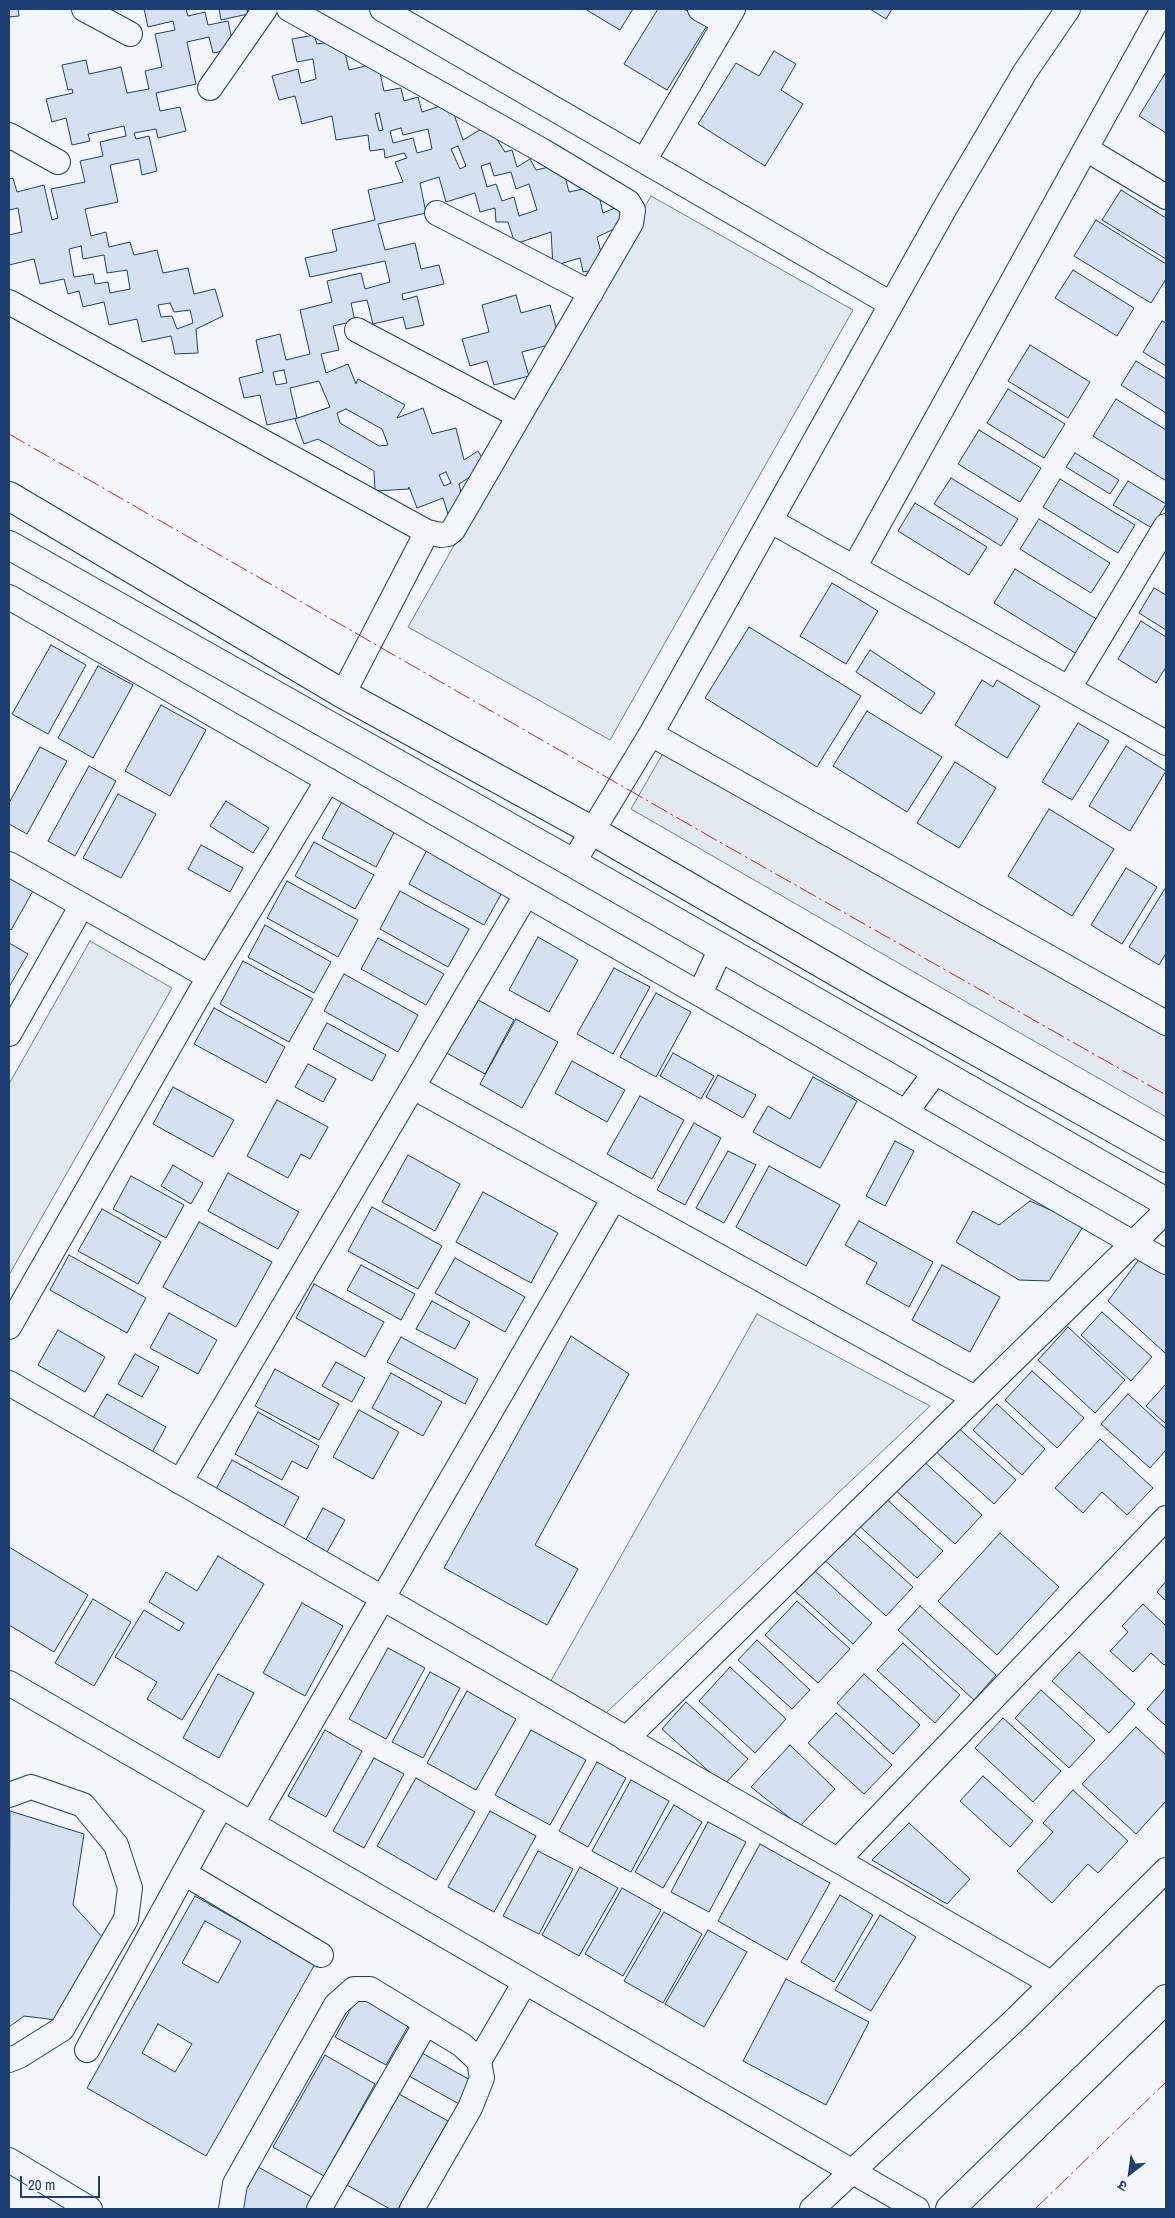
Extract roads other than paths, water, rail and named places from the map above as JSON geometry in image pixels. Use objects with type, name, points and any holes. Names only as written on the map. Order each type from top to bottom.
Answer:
[{"type":"street","points":[[84,9],[130,34]]},
{"type":"street","points":[[210,88],[265,9]]},
{"type":"street","points":[[9,302],[427,532],[442,535],[448,534],[457,526],[631,223],[634,210],[628,202],[535,146],[289,9]]},
{"type":"street","points":[[382,9],[891,304]]},
{"type":"street","points":[[644,161],[729,16],[700,9]]},
{"type":"street","points":[[573,863],[591,830],[651,734],[891,304],[1025,72],[1068,9]]},
{"type":"street","points":[[854,568],[1163,9]]},
{"type":"street","points":[[9,135],[58,162]]},
{"type":"street","points":[[1086,149],[1166,197]]},
{"type":"street","points":[[437,213],[591,293]]},
{"type":"street","points":[[357,330],[519,416]]},
{"type":"street","points":[[11,502],[343,694],[591,830],[878,996],[1166,1158]]},
{"type":"street","points":[[771,521],[1166,744]]},
{"type":"street","points":[[1069,688],[1166,526]]},
{"type":"street","points":[[343,694],[427,532]]},
{"type":"street","points":[[9,546],[573,863],[1166,1202]]},
{"type":"street","points":[[9,597],[1166,1262]]},
{"type":"street","points":[[651,734],[1166,1023]]},
{"type":"street","points":[[9,1327],[209,977],[328,780]]},
{"type":"street","points":[[9,864],[209,977]]},
{"type":"street","points":[[180,1482],[526,894]]},
{"type":"street","points":[[9,1034],[82,905]]},
{"type":"street","points":[[700,994],[721,948]]},
{"type":"street","points":[[906,1112],[936,1071]]},
{"type":"street","points":[[413,1087],[975,1398]]},
{"type":"street","points":[[252,1824],[614,1198]]},
{"type":"street","points":[[626,1739],[1166,1211]]},
{"type":"street","points":[[9,1383],[1051,1983]]},
{"type":"street","points":[[838,1860],[1166,1518]]},
{"type":"street","points":[[9,1685],[917,2209]]},
{"type":"street","points":[[9,1795],[31,1787],[83,1805],[116,1846],[130,1888],[126,1920],[62,2029],[19,2056],[9,2060]]},
{"type":"street","points":[[88,2050],[221,1806]]},
{"type":"street","points":[[812,2209],[1018,2017],[1166,1870]]},
{"type":"street","points":[[184,1873],[321,1955]]},
{"type":"street","points":[[479,2061],[525,1982]]},
{"type":"street","points":[[231,2209],[235,2184],[336,2004],[354,1989],[370,1989],[462,2045],[479,2061],[482,2078],[470,2108],[412,2209]]},
{"type":"street","points":[[950,2209],[1166,1999]]},
{"type":"street","points":[[319,2209],[426,2023]]},
{"type":"street","points":[[9,2160],[57,2201],[90,2209]]}]
